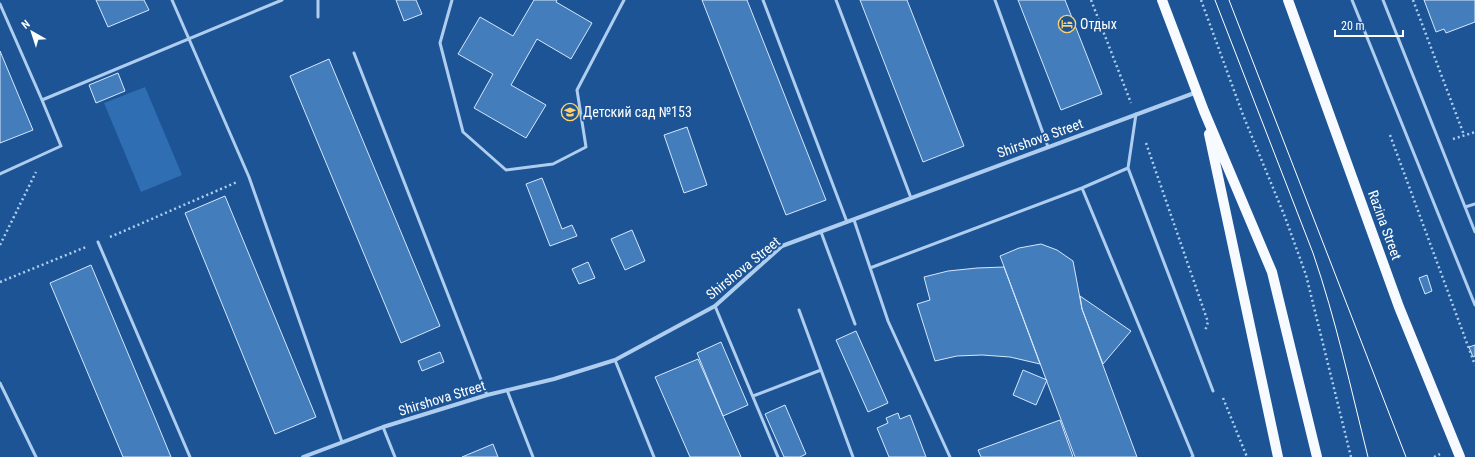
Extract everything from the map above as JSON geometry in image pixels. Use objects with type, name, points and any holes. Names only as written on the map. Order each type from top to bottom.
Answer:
[{"type":"main road","points":[[1162,0],[1204,111],[1272,272],[1317,457]]},
{"type":"main road","name":"Razina Street","points":[[1288,0],[1399,308],[1460,457]]},
{"type":"main road","points":[[1204,111],[1278,457]]},
{"type":"street","name":"Shirshova Street","points":[[303,457],[383,427],[487,395],[554,379],[615,360],[715,306],[782,246],[1197,92]]},
{"type":"lane","points":[[172,0],[249,177],[342,442]]},
{"type":"lane","points":[[42,100],[282,0]]},
{"type":"lane","points":[[318,0],[318,17]]},
{"type":"lane","points":[[452,0],[440,43],[463,132],[506,170],[553,164],[586,147],[577,90],[624,0]]},
{"type":"lane","points":[[763,0],[847,222]]},
{"type":"lane","points":[[836,0],[911,198]]},
{"type":"lane","points":[[995,0],[1048,147]]},
{"type":"lane","points":[[1352,0],[1475,305]]},
{"type":"lane","points":[[1383,0],[1475,232]]},
{"type":"lane","points":[[0,4],[61,146],[0,174]]},
{"type":"lane","points":[[354,53],[487,395]]},
{"type":"lane","points":[[1136,114],[1128,168],[1213,391]]},
{"type":"lane","points":[[870,268],[1082,188],[1128,168]]},
{"type":"lane","points":[[1082,188],[1193,456],[1192,457]]},
{"type":"lane","points":[[1465,207],[1475,204]]},
{"type":"lane","points":[[854,220],[888,321],[950,457]]},
{"type":"lane","points":[[821,232],[855,324]]},
{"type":"lane","points":[[98,242],[190,457]]},
{"type":"lane","points":[[715,306],[778,457]]},
{"type":"lane","points":[[799,310],[853,457]]},
{"type":"lane","points":[[615,360],[654,457]]},
{"type":"lane","points":[[753,396],[821,370]]},
{"type":"lane","points":[[0,384],[36,457]]},
{"type":"lane","points":[[507,390],[533,457]]},
{"type":"lane","points":[[383,427],[395,457]]},
{"type":"path","points":[[1091,0],[1136,114],[1208,322],[1204,334]]},
{"type":"path","points":[[1201,0],[1242,115],[1298,248],[1351,457]]},
{"type":"path","points":[[1413,0],[1464,135],[1475,132]]},
{"type":"path","points":[[1388,130],[1475,365]]},
{"type":"path","points":[[0,245],[45,154]]},
{"type":"path","points":[[0,282],[98,242],[249,177]]},
{"type":"path","points":[[1223,396],[1247,457]]},
{"type":"shaded area","points":[[145,87],[182,175],[141,192],[104,103]]},
{"type":"building","points":[[96,0],[144,0],[149,10],[108,27]]},
{"type":"building","points":[[396,0],[416,0],[422,14],[404,21]]},
{"type":"building","points":[[534,0],[557,0],[556,2],[592,23],[571,59],[537,39],[511,85],[546,105],[526,138],[474,108],[493,74],[458,54],[480,17],[513,36]]},
{"type":"building","points":[[702,0],[747,0],[826,200],[786,215]]},
{"type":"building","points":[[860,0],[907,0],[964,146],[923,162]]},
{"type":"building","points":[[1018,0],[1065,0],[1102,94],[1061,110]]},
{"type":"building","points":[[1424,0],[1475,0],[1475,22],[1446,33],[1444,29],[1436,32]]},
{"type":"building","points":[[0,51],[33,130],[0,143]]},
{"type":"building","points":[[329,59],[440,326],[401,343],[290,76]]},
{"type":"building","points":[[118,73],[125,91],[96,103],[89,85]]},
{"type":"building","points":[[687,127],[707,185],[684,193],[664,135]]},
{"type":"building","points":[[542,178],[562,229],[572,225],[577,236],[550,246],[526,184]]},
{"type":"building","points":[[225,196],[316,417],[275,434],[185,213]]},
{"type":"building","points":[[632,230],[645,261],[625,270],[611,239]]},
{"type":"building","points":[[1041,244],[1057,250],[1073,261],[1082,309],[1137,457],[1075,457],[1000,256],[1019,248]]},
{"type":"building","points":[[588,262],[595,278],[579,284],[572,269]]},
{"type":"building","points":[[91,265],[171,457],[123,457],[50,283]]},
{"type":"building","points":[[1004,267],[1040,364],[1010,357],[982,355],[957,356],[935,361],[917,304],[930,300],[924,277],[948,271]]},
{"type":"building","points":[[1427,275],[1432,291],[1425,294],[1419,278]]},
{"type":"building","points":[[1080,296],[1131,331],[1103,364],[1082,309]]},
{"type":"building","points":[[856,331],[888,403],[868,412],[836,340]]},
{"type":"building","points":[[721,342],[748,405],[723,416],[697,353]]},
{"type":"building","points":[[1475,345],[1475,356],[1473,357],[1469,347]]},
{"type":"building","points":[[440,352],[444,362],[422,371],[418,361]]},
{"type":"building","points":[[698,359],[741,457],[690,457],[655,377]]},
{"type":"building","points":[[1023,370],[1047,380],[1036,405],[1013,395]]},
{"type":"building","points":[[785,405],[806,454],[800,457],[784,457],[765,414]]},
{"type":"building","points":[[898,413],[900,419],[910,415],[926,457],[889,457],[877,428],[888,423],[886,418]]},
{"type":"building","points":[[1060,420],[1073,457],[981,457],[978,450]]},
{"type":"building","points":[[493,444],[498,457],[462,457]]},
{"type":"tram line","points":[[1215,0],[1313,253],[1336,329],[1368,457]]},
{"type":"tram line","points":[[1229,0],[1406,457]]},
{"type":"place","name":"Отдых","points":[[1067,24]]},
{"type":"place","name":"Детский сад №153","points":[[570,112]]}]
